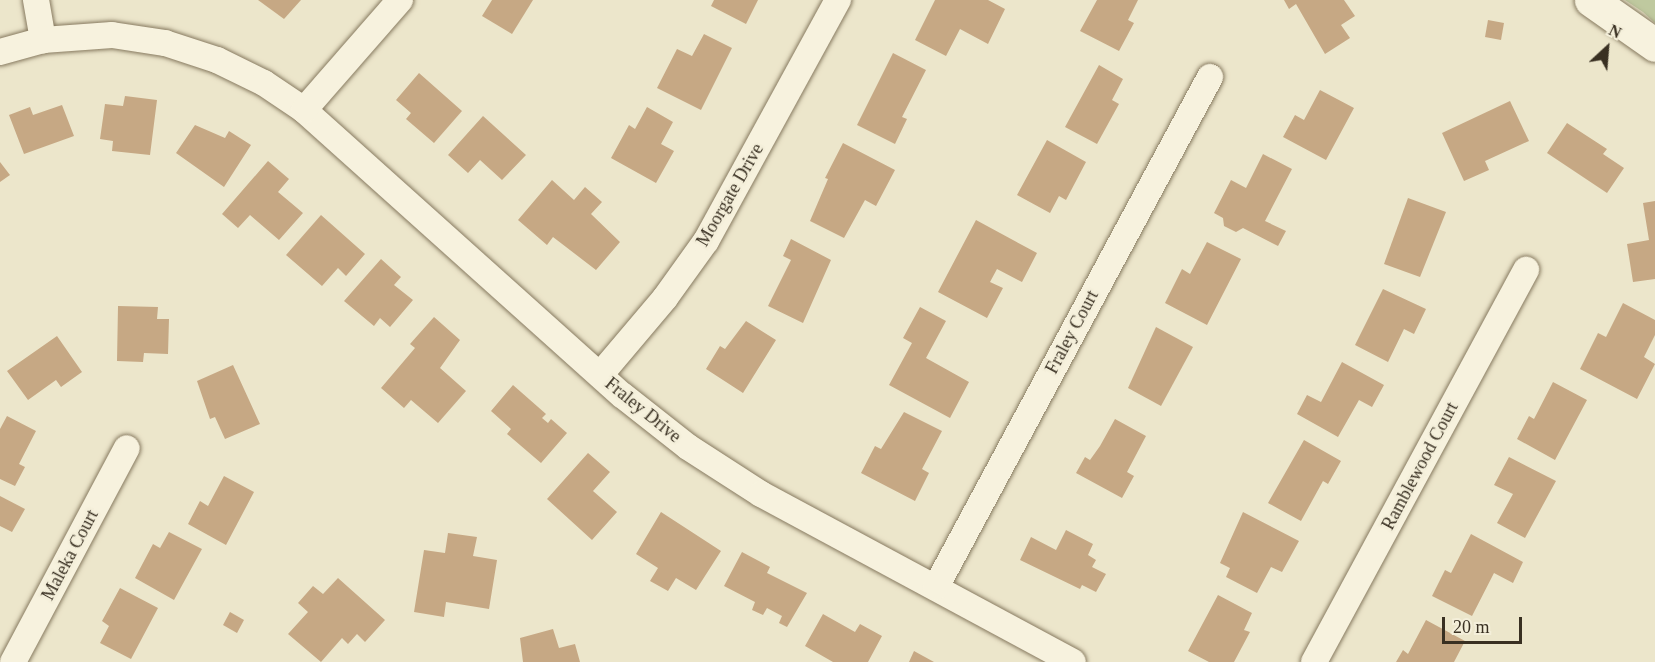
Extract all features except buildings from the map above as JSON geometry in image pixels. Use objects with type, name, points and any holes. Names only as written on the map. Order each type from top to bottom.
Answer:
[{"type":"main road","points":[[1592,0],[1655,45]]},
{"type":"street","points":[[36,0],[43,40]]},
{"type":"street","points":[[304,110],[399,0]]},
{"type":"street","name":"Moorgate Drive","points":[[600,375],[665,298],[706,241],[838,0]]},
{"type":"street","name":"Fraley Drive","points":[[0,52],[43,40],[112,35],[165,44],[217,60],[264,83],[304,110],[600,375],[688,447],[761,494],[1073,662]]},
{"type":"street","name":"Fraley Court","points":[[936,587],[1210,77]]},
{"type":"street","name":"Ramblewood Court","points":[[1314,662],[1526,270]]},
{"type":"street","name":"Maleka Court","points":[[13,662],[127,448]]},
{"type":"green space","points":[[1625,0],[1655,0],[1655,23],[1643,12]]}]
